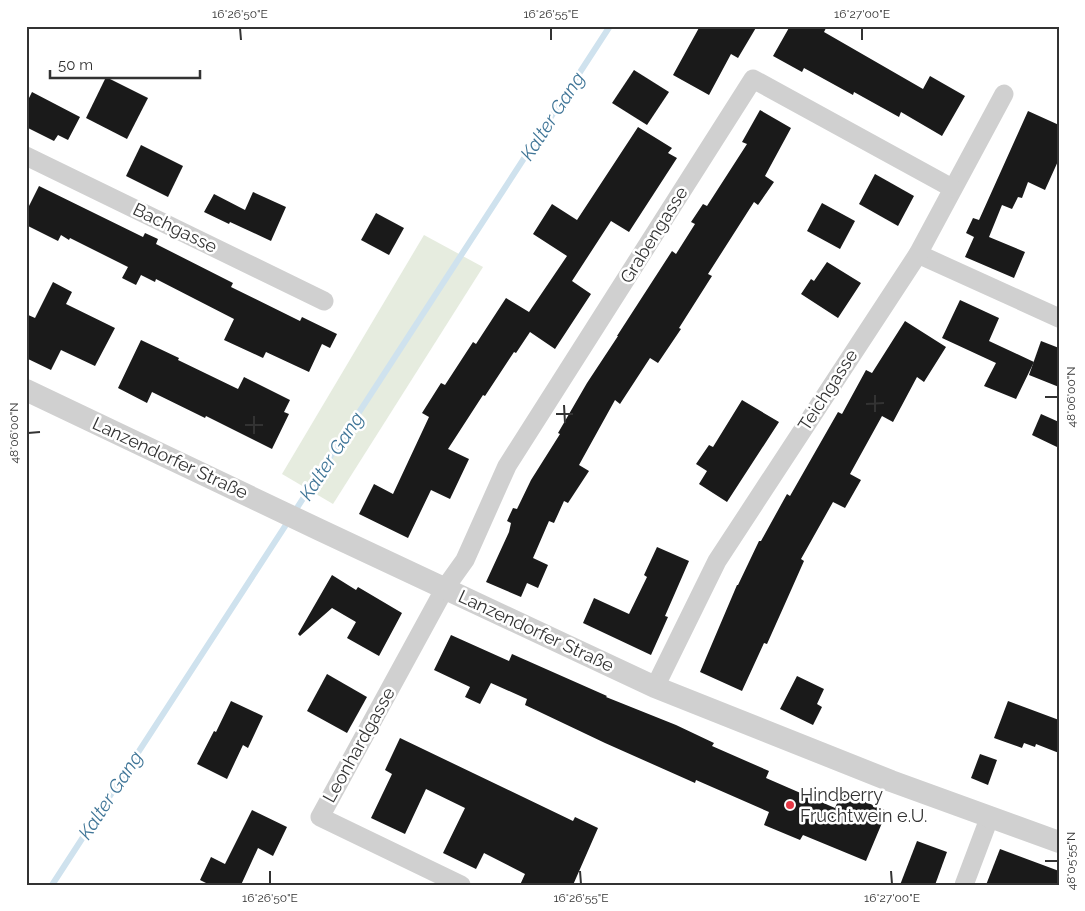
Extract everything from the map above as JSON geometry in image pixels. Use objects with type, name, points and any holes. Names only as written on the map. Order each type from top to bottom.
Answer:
[{"type":"street","name":"Grabengasse","points":[[445,588],[465,560],[507,466],[753,79],[952,188]]},
{"type":"street","name":"Teichgasse","points":[[656,687],[717,561],[918,254],[1004,94]]},
{"type":"street","name":"Bachgasse","points":[[26,156],[324,301]]},
{"type":"street","points":[[918,254],[1059,318]]},
{"type":"street","name":"Lanzendorfer Straße","points":[[26,390],[656,687],[891,781],[1059,842]]},
{"type":"street","name":"Leonhardgasse","points":[[445,588],[320,817],[461,885]]},
{"type":"street","points":[[964,885],[990,816]]},
{"type":"shaded area","points":[[424,235],[483,267],[333,504],[282,474]]},
{"type":"building","points":[[700,26],[757,26],[738,58],[731,54],[709,95],[673,75]]},
{"type":"building","points":[[790,26],[827,26],[824,32],[923,89],[930,76],[965,96],[942,136],[901,112],[899,117],[854,92],[853,95],[804,68],[802,72],[773,56]]},
{"type":"building","points":[[634,70],[669,92],[647,125],[612,103]]},
{"type":"building","points":[[106,77],[148,98],[127,139],[86,118]]},
{"type":"building","points":[[32,92],[80,117],[68,140],[58,135],[54,141],[26,127],[26,104]]},
{"type":"building","points":[[760,110],[791,128],[765,176],[774,182],[758,205],[754,202],[708,274],[712,276],[679,328],[681,329],[658,363],[650,358],[620,404],[615,400],[579,465],[589,471],[568,503],[564,501],[554,523],[549,521],[533,558],[548,565],[538,588],[527,583],[521,597],[486,582],[509,532],[511,523],[507,521],[513,508],[517,509],[531,480],[560,434],[558,433],[617,336],[672,251],[676,254],[695,224],[691,222],[703,204],[707,206],[747,144],[742,142]]},
{"type":"building","points":[[1028,111],[1059,125],[1059,159],[1045,190],[1028,182],[1022,198],[1018,197],[1012,209],[1002,205],[989,237],[1025,252],[1014,278],[965,257],[974,237],[966,233],[973,218],[979,220]]},
{"type":"building","points":[[638,127],[672,148],[668,153],[677,158],[629,232],[611,221],[572,281],[591,294],[555,349],[530,332],[516,353],[514,352],[485,396],[483,395],[448,449],[469,459],[450,499],[431,490],[408,538],[359,514],[374,484],[393,494],[429,417],[422,413],[441,383],[445,385],[473,342],[476,344],[506,298],[529,312],[567,256],[533,234],[552,204],[577,220]]},
{"type":"building","points":[[141,145],[183,166],[168,197],[126,176]]},
{"type":"building","points":[[875,174],[914,196],[898,226],[859,204]]},
{"type":"building","points":[[39,186],[143,237],[145,233],[158,239],[156,244],[233,283],[231,287],[300,321],[302,317],[337,334],[330,348],[322,344],[309,372],[266,352],[263,358],[224,340],[234,319],[156,279],[155,282],[141,275],[136,285],[122,278],[128,267],[70,238],[69,240],[61,235],[58,241],[26,225],[26,212]]},
{"type":"building","points":[[253,192],[286,207],[271,241],[204,212],[214,194],[245,210]]},
{"type":"building","points":[[822,203],[855,221],[840,249],[807,231]]},
{"type":"building","points":[[376,213],[404,228],[389,255],[361,240]]},
{"type":"building","points":[[827,262],[861,283],[838,318],[801,294],[811,279],[814,281]]},
{"type":"building","points":[[53,282],[72,292],[66,304],[115,328],[95,366],[61,350],[51,370],[26,358],[26,314],[35,318]]},
{"type":"building","points":[[960,300],[999,318],[989,341],[1034,362],[1016,399],[984,386],[996,363],[942,338]]},
{"type":"building","points":[[905,321],[946,347],[924,382],[917,377],[893,422],[882,416],[850,474],[861,480],[845,508],[833,502],[801,559],[804,561],[784,606],[767,644],[764,643],[742,691],[700,672],[737,585],[759,541],[761,541],[787,494],[790,496],[838,412],[842,414],[866,370],[872,373]]},
{"type":"building","points":[[141,340],[238,389],[244,377],[290,400],[284,412],[289,414],[272,449],[152,392],[147,403],[118,388]]},
{"type":"building","points":[[1041,341],[1059,348],[1059,387],[1029,375]]},
{"type":"building","points":[[742,400],[779,422],[727,502],[699,484],[707,471],[696,464],[709,445],[713,447]]},
{"type":"building","points":[[1041,414],[1059,422],[1059,448],[1032,435]]},
{"type":"building","points":[[657,547],[689,561],[665,616],[668,617],[651,655],[583,623],[594,598],[629,614],[647,577],[644,575]]},
{"type":"building","points":[[332,575],[356,590],[358,587],[402,613],[379,656],[347,638],[356,622],[332,608],[300,636],[298,634]]},
{"type":"building","points":[[451,635],[509,661],[512,654],[606,697],[676,725],[714,743],[712,746],[769,771],[766,778],[835,808],[842,792],[887,811],[866,861],[803,835],[800,840],[764,825],[769,812],[696,780],[695,783],[605,743],[525,705],[527,699],[491,683],[480,704],[465,697],[470,687],[434,670]]},
{"type":"building","points":[[327,674],[367,697],[347,733],[307,711]]},
{"type":"building","points":[[797,676],[824,689],[817,704],[822,707],[813,725],[780,709]]},
{"type":"building","points":[[231,701],[263,716],[248,748],[243,745],[227,779],[197,764],[214,731],[216,732]]},
{"type":"building","points":[[1008,701],[1059,720],[1059,753],[1036,744],[1035,747],[1024,743],[1022,748],[994,738]]},
{"type":"building","points":[[400,738],[573,821],[575,817],[598,828],[573,885],[520,885],[525,874],[484,853],[476,869],[443,853],[465,808],[426,789],[405,834],[371,818],[392,774],[385,770]]},
{"type":"building","points":[[980,754],[997,760],[988,785],[971,778]]},
{"type":"building","points":[[252,810],[287,827],[273,856],[258,848],[241,885],[210,885],[200,880],[211,857],[225,864]]},
{"type":"building","points":[[917,841],[947,852],[935,885],[900,885]]},
{"type":"building","points":[[1000,849],[1059,871],[1059,885],[986,885]]},
{"type":"waterway","name":"Kalter Gang","points":[[52,885],[610,26]]},
{"type":"place","name":"Hindberry Fruchtwein e.U.","points":[[790,805]]}]
